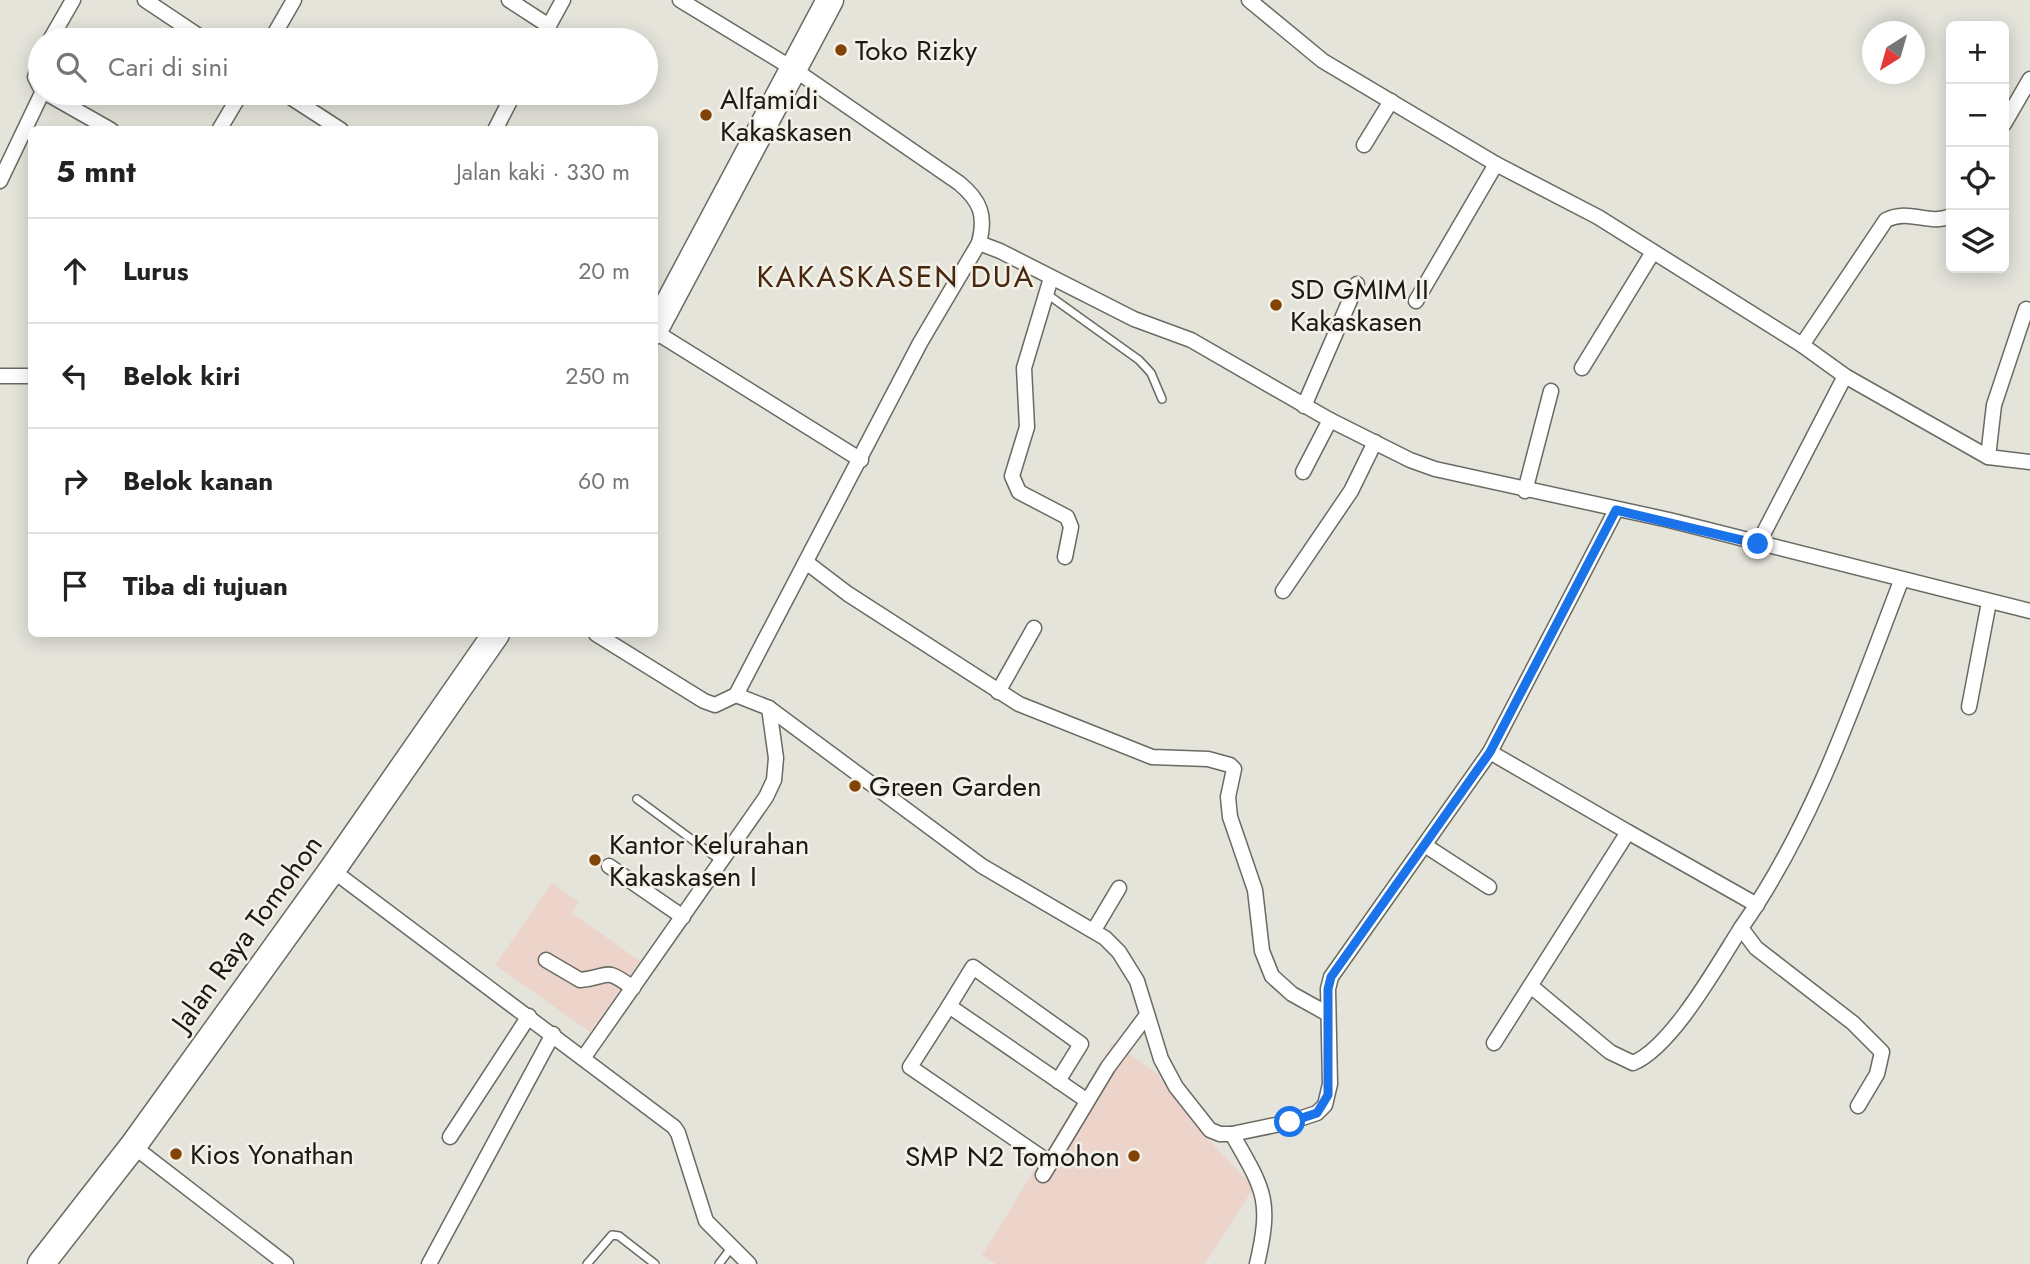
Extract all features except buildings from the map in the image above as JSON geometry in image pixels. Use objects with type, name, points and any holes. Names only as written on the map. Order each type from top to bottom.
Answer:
[{"type":"highway","points":[[658,323],[830,0]]},
{"type":"highway","name":"Jalan Raya Tomohon","points":[[41,1264],[133,1146],[332,870],[494,637]]},
{"type":"street","points":[[58,28],[73,0]]},
{"type":"street","points":[[145,0],[187,28]]},
{"type":"street","points":[[278,28],[293,0]]},
{"type":"street","points":[[509,0],[549,26],[563,0]]},
{"type":"street","points":[[601,637],[704,701],[715,705],[736,695],[920,343],[979,243],[984,225],[975,196],[795,70],[680,0]]},
{"type":"street","points":[[1249,0],[1324,61],[1496,164],[1598,217],[1802,345],[1845,376],[1988,457],[2030,462]]},
{"type":"street","points":[[2009,115],[2030,79]]},
{"type":"street","points":[[1364,145],[1391,100]]},
{"type":"street","points":[[0,181],[38,105]]},
{"type":"street","points":[[66,105],[104,126]]},
{"type":"street","points":[[221,126],[234,105]]},
{"type":"street","points":[[302,105],[335,126]]},
{"type":"street","points":[[497,126],[508,105]]},
{"type":"street","points":[[1416,301],[1496,164]]},
{"type":"street","points":[[1802,345],[1886,220],[1907,213],[1939,220],[1946,218]]},
{"type":"street","points":[[979,243],[1134,319],[1191,340],[1304,406],[1375,443],[1435,469],[1616,510],[2030,611]]},
{"type":"street","points":[[1582,368],[1653,252]]},
{"type":"street","points":[[1051,278],[1024,368],[1027,426],[1012,476],[1019,492],[1067,517],[1071,527],[1065,557]]},
{"type":"street","points":[[1304,406],[1357,284]]},
{"type":"street","points":[[1988,457],[1994,405],[2026,309]]},
{"type":"street","points":[[658,334],[860,460]]},
{"type":"street","points":[[0,376],[28,376]]},
{"type":"street","points":[[1758,544],[1845,376]]},
{"type":"street","points":[[1525,491],[1550,391]]},
{"type":"street","points":[[1303,472],[1331,419]]},
{"type":"street","points":[[1283,590],[1351,491],[1375,443]]},
{"type":"street","points":[[736,695],[769,708],[982,866],[1094,930],[1126,962],[1137,981],[1161,1059],[1192,1110],[1210,1130],[1231,1135],[1290,1122],[1317,1113],[1325,1105],[1330,1084],[1328,989],[1331,977],[1490,752],[1616,510]]},
{"type":"street","points":[[806,562],[848,594],[1019,704],[1152,757],[1208,759],[1230,765],[1234,769],[1228,797],[1230,817],[1255,890],[1262,951],[1272,976],[1292,994],[1328,1014]]},
{"type":"street","points":[[1532,988],[1610,1052],[1633,1063],[1657,1047],[1688,1008],[1757,905],[1818,787],[1901,581]]},
{"type":"street","points":[[1969,707],[1989,602]]},
{"type":"street","points":[[998,692],[1034,628]]},
{"type":"street","points":[[584,1057],[766,797],[774,780],[776,758],[769,708]]},
{"type":"street","points":[[1490,752],[1757,905]]},
{"type":"street","points":[[1494,1043],[1532,988],[1628,832]]},
{"type":"street","points":[[1426,846],[1489,887]]},
{"type":"street","points":[[609,866],[683,917]]},
{"type":"street","points":[[332,870],[584,1057],[677,1131],[706,1222],[749,1264]]},
{"type":"street","points":[[1094,930],[1119,888]]},
{"type":"street","points":[[1741,928],[1756,948],[1853,1023],[1882,1052],[1877,1074],[1858,1106]]},
{"type":"street","points":[[546,960],[580,980],[604,972],[615,975],[633,988]]},
{"type":"street","points":[[1058,1080],[1081,1044],[973,967],[910,1068],[1046,1169],[1086,1100],[1147,1015]]},
{"type":"street","points":[[949,1006],[1086,1100]]},
{"type":"street","points":[[450,1137],[529,1016]]},
{"type":"street","points":[[429,1264],[553,1034]]},
{"type":"street","points":[[1231,1135],[1260,1185],[1265,1201],[1266,1223],[1257,1264]]},
{"type":"street","points":[[133,1146],[286,1264]]},
{"type":"lane","points":[[1046,294],[1139,359],[1151,373],[1162,399]]},
{"type":"lane","points":[[637,799],[722,861]]},
{"type":"lane","points":[[587,1264],[612,1235],[619,1236],[655,1264]]},
{"type":"lane","points":[[719,1264],[731,1248]]},
{"type":"shaded area","points":[[552,883],[579,902],[572,913],[640,961],[590,1032],[495,965]]},
{"type":"shaded area","name":"SMP N2 Tomohon","points":[[1113,1043],[1157,1073],[1195,1126],[1254,1187],[1205,1264],[996,1264],[982,1255]]},
{"type":"place","name":"Toko Rizky","points":[[841,50]]},
{"type":"place","name":"Alfamidi Kakaskasen","points":[[706,115]]},
{"type":"place","name":"SD GMIM II Kakaskasen","points":[[1276,305]]},
{"type":"place","name":"Green Garden","points":[[855,786]]},
{"type":"place","name":"Kantor Kelurahan Kakaskasen I","points":[[595,860]]},
{"type":"place","name":"Kios Yonathan","points":[[176,1154]]},
{"type":"place","name":"SMP N2 Tomohon","points":[[1134,1156]]},
{"type":"district","name":"KAKASKASEN DUA","points":[[896,276]]},
{"type":"route","points":[[1290,1122],[1317,1113],[1325,1105],[1328,1095],[1328,989],[1331,977],[1490,752],[1616,510],[1669,520],[1758,544]]}]
